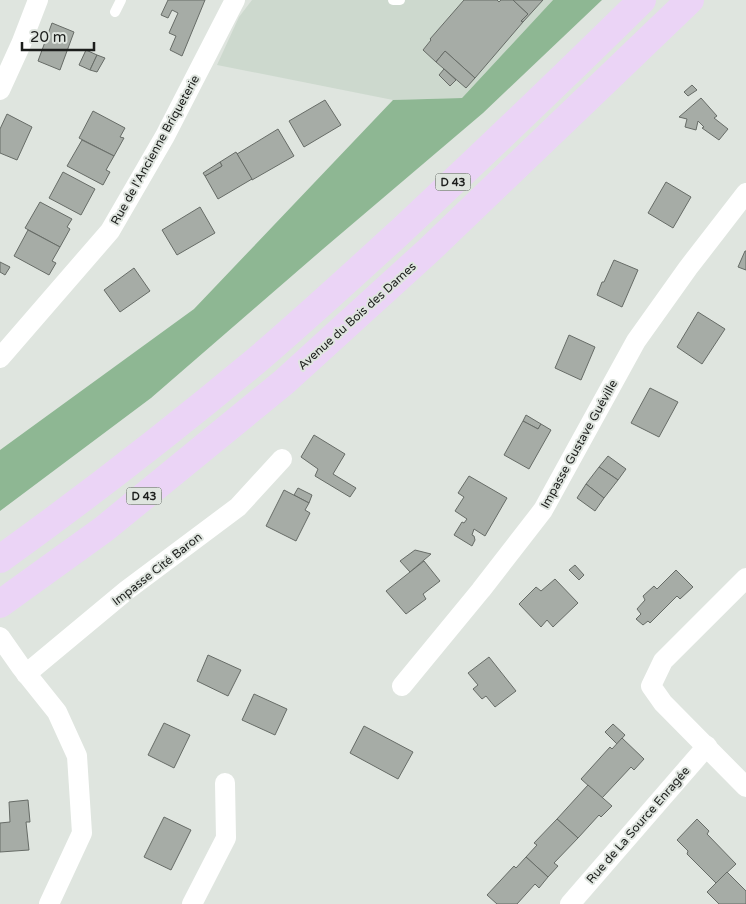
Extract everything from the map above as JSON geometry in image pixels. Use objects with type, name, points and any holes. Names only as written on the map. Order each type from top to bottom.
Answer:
[{"type":"highway","name":"D 43","points":[[0,559],[174,428],[259,358],[449,186],[642,0]]},
{"type":"highway","name":"Avenue du Bois des Dames","points":[[0,604],[104,529],[284,382],[428,251],[690,0]]},
{"type":"street","points":[[0,90],[38,0]]},
{"type":"street","name":"Rue de l'Ancienne Briqueterie","points":[[0,358],[110,231],[165,136],[235,0]]},
{"type":"street","name":"Impasse Gustave Guéville","points":[[402,686],[482,590],[543,510],[636,341],[688,268],[746,193]]},
{"type":"street","name":"Impasse Cité Baron","points":[[24,670],[238,507],[282,459]]},
{"type":"street","points":[[746,578],[663,661],[651,686],[663,703],[746,786]]},
{"type":"street","points":[[0,637],[57,712],[77,756],[82,833],[49,904]]},
{"type":"street","name":"Rue de La Source Enragée","points":[[570,904],[707,746]]},
{"type":"street","points":[[192,904],[226,838],[225,783]]},
{"type":"lane","points":[[116,12],[121,0]]},
{"type":"lane","points":[[392,0],[400,0]]},
{"type":"shaded area","points":[[252,0],[553,0],[462,98],[393,100],[217,65],[239,17]]},
{"type":"green space","points":[[553,0],[602,0],[483,113],[151,398],[0,511],[0,450],[194,309],[393,100],[462,98]]},
{"type":"building","points":[[168,0],[205,0],[182,56],[170,50],[176,36],[169,33],[178,13],[172,10],[168,18],[161,15]]},
{"type":"building","points":[[464,0],[497,0],[499,2],[501,0],[513,0],[528,14],[475,78],[445,51],[436,62],[423,50],[430,39]]},
{"type":"building","points":[[513,0],[543,0],[523,22],[521,21],[528,14]]},
{"type":"building","points":[[52,23],[74,32],[60,70],[38,61]]},
{"type":"building","points":[[86,50],[97,55],[90,70],[79,65]]},
{"type":"building","points":[[445,51],[475,78],[466,88],[436,62]]},
{"type":"building","points":[[97,55],[105,58],[97,72],[90,70]]},
{"type":"building","points":[[444,69],[456,80],[450,86],[439,75]]},
{"type":"building","points":[[692,85],[697,90],[688,96],[684,92]]},
{"type":"building","points":[[701,98],[717,116],[714,118],[728,129],[719,140],[702,128],[704,127],[698,121],[696,130],[685,127],[687,119],[679,117]]},
{"type":"building","points":[[325,100],[341,125],[304,147],[289,121]]},
{"type":"building","points":[[93,111],[125,128],[120,137],[124,138],[114,156],[79,138]]},
{"type":"building","points":[[7,114],[32,127],[17,160],[0,153],[0,129]]},
{"type":"building","points":[[278,129],[294,156],[252,180],[237,154]]},
{"type":"building","points":[[82,140],[114,156],[106,170],[110,172],[103,185],[67,166]]},
{"type":"building","points":[[236,152],[252,179],[218,199],[205,176],[222,166],[220,162]]},
{"type":"building","points":[[220,162],[222,166],[205,176],[203,173]]},
{"type":"building","points":[[63,172],[95,189],[81,215],[49,198]]},
{"type":"building","points":[[666,182],[691,197],[673,228],[648,213]]},
{"type":"building","points":[[40,202],[72,219],[67,227],[70,229],[60,247],[25,228]]},
{"type":"building","points":[[200,207],[215,233],[177,255],[162,230]]},
{"type":"building","points":[[28,230],[60,247],[52,261],[56,263],[49,275],[14,256]]},
{"type":"building","points":[[746,251],[746,270],[738,267]]},
{"type":"building","points":[[614,260],[638,270],[622,307],[597,295]]},
{"type":"building","points":[[0,262],[10,267],[5,275],[0,272]]},
{"type":"building","points":[[134,268],[150,291],[120,312],[104,290]]},
{"type":"building","points":[[698,312],[725,329],[702,364],[677,347]]},
{"type":"building","points":[[569,335],[595,347],[581,380],[555,368]]},
{"type":"building","points":[[650,388],[678,402],[659,437],[631,423]]},
{"type":"building","points":[[526,415],[541,424],[538,429],[523,421]]},
{"type":"building","points":[[523,421],[538,429],[541,424],[551,430],[529,469],[504,455]]},
{"type":"building","points":[[314,435],[345,454],[333,474],[356,488],[350,497],[315,476],[318,469],[301,457]]},
{"type":"building","points":[[608,456],[626,469],[618,480],[599,467]]},
{"type":"building","points":[[599,467],[618,480],[604,498],[586,484]]},
{"type":"building","points":[[469,476],[507,498],[485,536],[474,529],[472,535],[475,540],[472,546],[454,535],[462,522],[464,523],[467,519],[455,511],[464,497],[458,493]]},
{"type":"building","points":[[586,484],[604,498],[595,511],[577,498]]},
{"type":"building","points":[[298,488],[312,495],[309,503],[294,495]]},
{"type":"building","points":[[284,490],[309,503],[305,510],[310,513],[296,541],[266,526]]},
{"type":"building","points":[[415,550],[431,554],[410,572],[400,561]]},
{"type":"building","points":[[424,561],[440,581],[423,594],[426,599],[406,614],[386,591]]},
{"type":"building","points":[[575,565],[584,575],[579,580],[569,570]]},
{"type":"building","points":[[676,570],[693,587],[680,599],[677,596],[650,623],[648,621],[643,625],[636,619],[641,614],[637,609],[645,600],[643,596],[654,586],[657,589]]},
{"type":"building","points":[[555,579],[578,603],[553,627],[547,620],[541,627],[519,604],[536,587],[541,591]]},
{"type":"building","points":[[208,655],[241,670],[228,696],[197,681]]},
{"type":"building","points":[[489,657],[516,691],[495,707],[486,696],[482,699],[473,689],[478,685],[468,673]]},
{"type":"building","points":[[254,694],[287,709],[275,735],[242,720]]},
{"type":"building","points":[[164,723],[190,735],[174,768],[148,755]]},
{"type":"building","points":[[613,724],[625,735],[617,744],[605,732]]},
{"type":"building","points":[[364,726],[413,752],[398,779],[350,753]]},
{"type":"building","points":[[622,738],[644,759],[634,770],[631,767],[602,798],[581,779],[610,747],[612,749]]},
{"type":"building","points":[[588,785],[612,806],[601,817],[599,815],[578,838],[557,819]]},
{"type":"building","points":[[28,800],[30,822],[26,822],[29,850],[0,852],[0,823],[10,822],[9,802]]},
{"type":"building","points":[[164,817],[191,830],[171,870],[144,857]]},
{"type":"building","points":[[557,819],[578,838],[554,863],[558,866],[548,877],[526,857],[537,845],[534,843]]},
{"type":"building","points":[[697,819],[709,831],[707,834],[736,864],[716,883],[687,854],[688,851],[677,840]]},
{"type":"building","points":[[526,857],[548,877],[539,888],[535,884],[517,904],[497,904],[487,895],[514,866],[516,868]]},
{"type":"building","points":[[727,872],[746,891],[746,904],[719,904],[707,892]]}]
